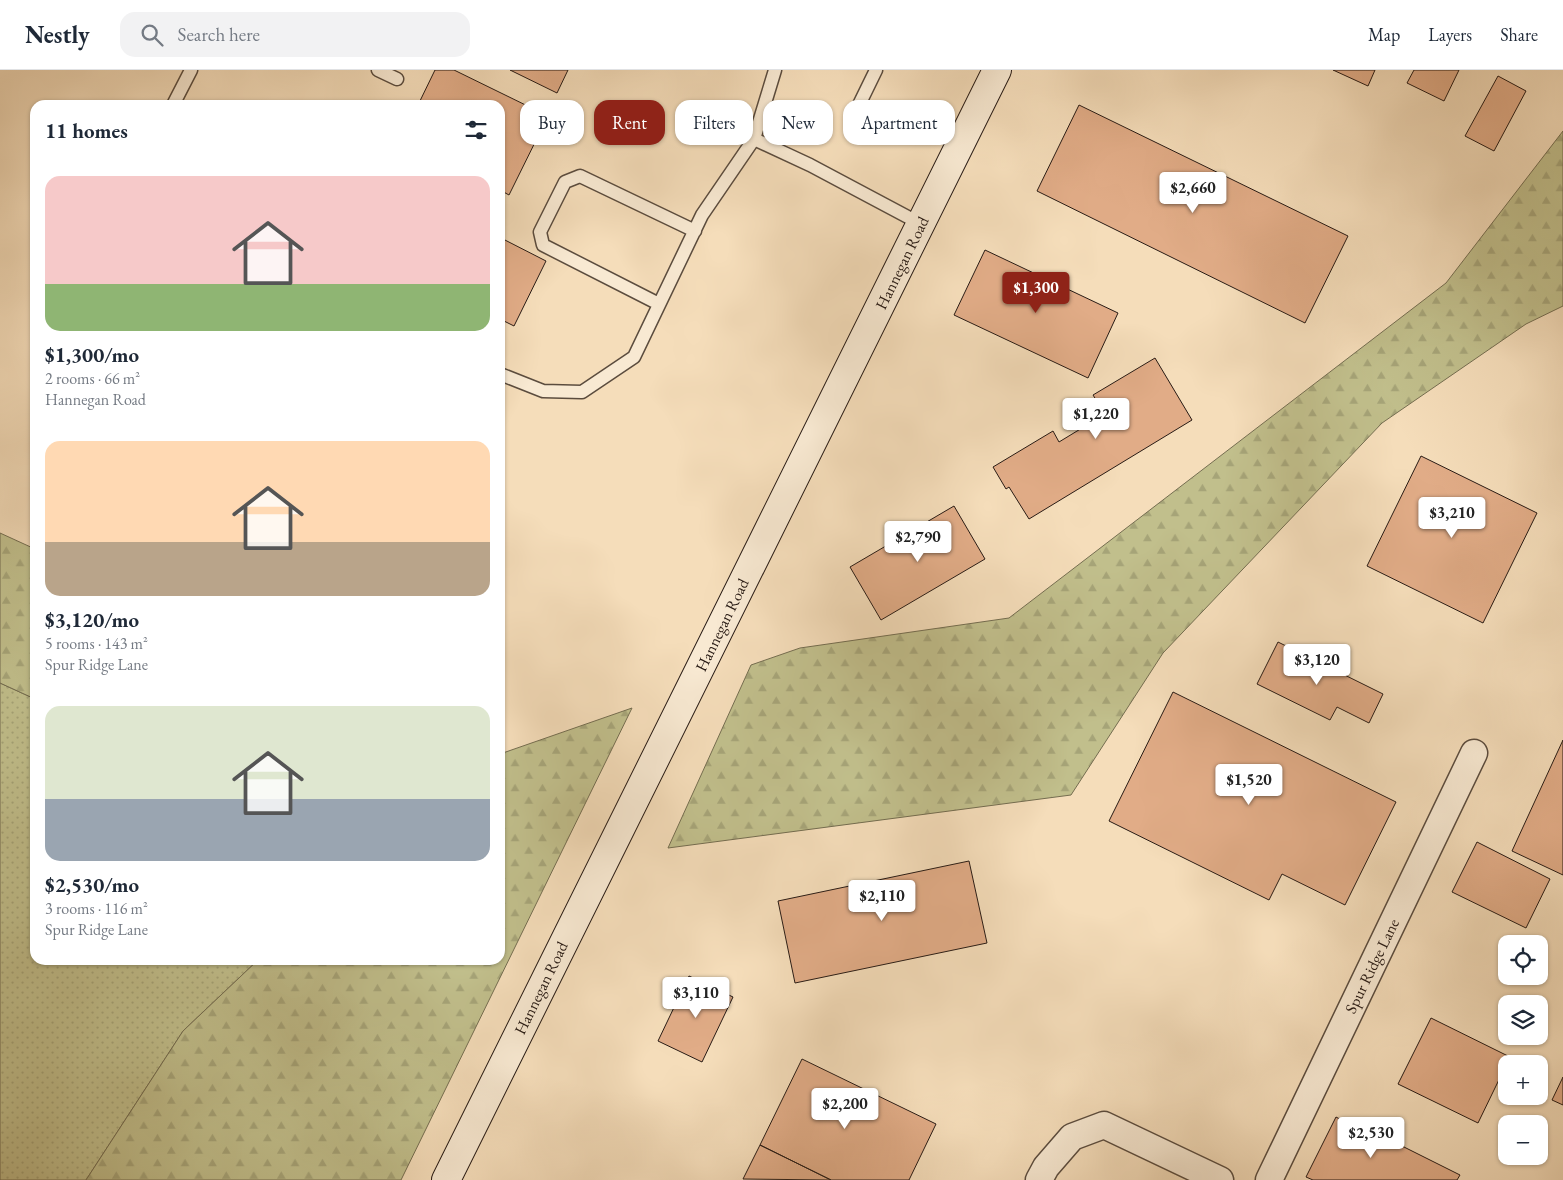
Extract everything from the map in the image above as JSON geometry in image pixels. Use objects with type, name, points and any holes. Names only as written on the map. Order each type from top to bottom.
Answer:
[{"type":"main road","name":"Hannegan Road","points":[[446,1180],[997,70]]},
{"type":"street","name":"Spur Ridge Lane","points":[[1269,1180],[1474,753]]},
{"type":"street","points":[[1039,1180],[1046,1167],[1072,1137],[1104,1125],[1215,1179]]},
{"type":"lane","points":[[176,100],[191,70]]},
{"type":"lane","points":[[378,70],[397,79]]},
{"type":"lane","points":[[505,376],[543,391],[582,392],[634,356],[702,215],[754,139],[775,70]]},
{"type":"lane","points":[[861,100],[876,70]]},
{"type":"lane","points":[[754,139],[810,165],[921,224]]},
{"type":"lane","points":[[659,304],[543,245],[540,232],[565,182],[580,176],[694,231]]},
{"type":"green space","points":[[1563,131],[1563,306],[1526,324],[1382,423],[1163,653],[1071,795],[668,848],[751,665],[800,648],[1009,618],[1446,283]]},
{"type":"green space","points":[[0,533],[30,547],[30,697],[0,683]]},
{"type":"green space","points":[[0,683],[30,697],[30,965],[253,965],[183,1031],[86,1180],[0,1180]]},
{"type":"green space","points":[[632,708],[401,1180],[86,1180],[183,1031],[253,965],[505,965],[505,752]]},
{"type":"building","points":[[435,70],[454,70],[520,102],[520,145],[534,145],[509,195],[505,193],[505,100],[420,100]]},
{"type":"building","points":[[510,70],[568,70],[557,93]]},
{"type":"building","points":[[1333,70],[1375,70],[1368,86]]},
{"type":"building","points":[[1414,70],[1459,70],[1444,101],[1407,83]]},
{"type":"building","points":[[1498,76],[1526,91],[1494,151],[1465,136]]},
{"type":"building","points":[[1079,105],[1348,236],[1305,323],[1037,191]]},
{"type":"building","points":[[505,240],[546,261],[514,326],[505,322]]},
{"type":"building","points":[[985,250],[1118,313],[1088,378],[954,315]]},
{"type":"building","points":[[1155,358],[1192,420],[1029,519],[1009,487],[1006,489],[993,467],[1053,431],[1059,442],[1105,414],[1093,395]]},
{"type":"building","points":[[1421,456],[1537,513],[1483,623],[1367,566]]},
{"type":"building","points":[[954,506],[985,559],[881,620],[850,567]]},
{"type":"building","points":[[1278,642],[1383,694],[1369,723],[1337,707],[1330,720],[1257,684]]},
{"type":"building","points":[[1173,692],[1396,802],[1345,905],[1282,874],[1269,900],[1109,821]]},
{"type":"building","points":[[1563,740],[1563,875],[1512,851]]},
{"type":"building","points":[[1477,842],[1550,879],[1526,928],[1452,892]]},
{"type":"building","points":[[969,861],[987,943],[795,983],[778,901]]},
{"type":"building","points":[[689,976],[733,997],[702,1062],[658,1041]]},
{"type":"building","points":[[1431,1018],[1506,1055],[1498,1055],[1498,1082],[1478,1123],[1398,1084]]},
{"type":"building","points":[[802,1059],[936,1124],[909,1180],[831,1180],[760,1145]]},
{"type":"building","points":[[1563,1077],[1563,1105],[1552,1100]]},
{"type":"building","points":[[1336,1117],[1360,1130],[1362,1126],[1460,1175],[1457,1180],[1313,1180],[1306,1177]]},
{"type":"building","points":[[760,1145],[831,1180],[743,1179]]}]
